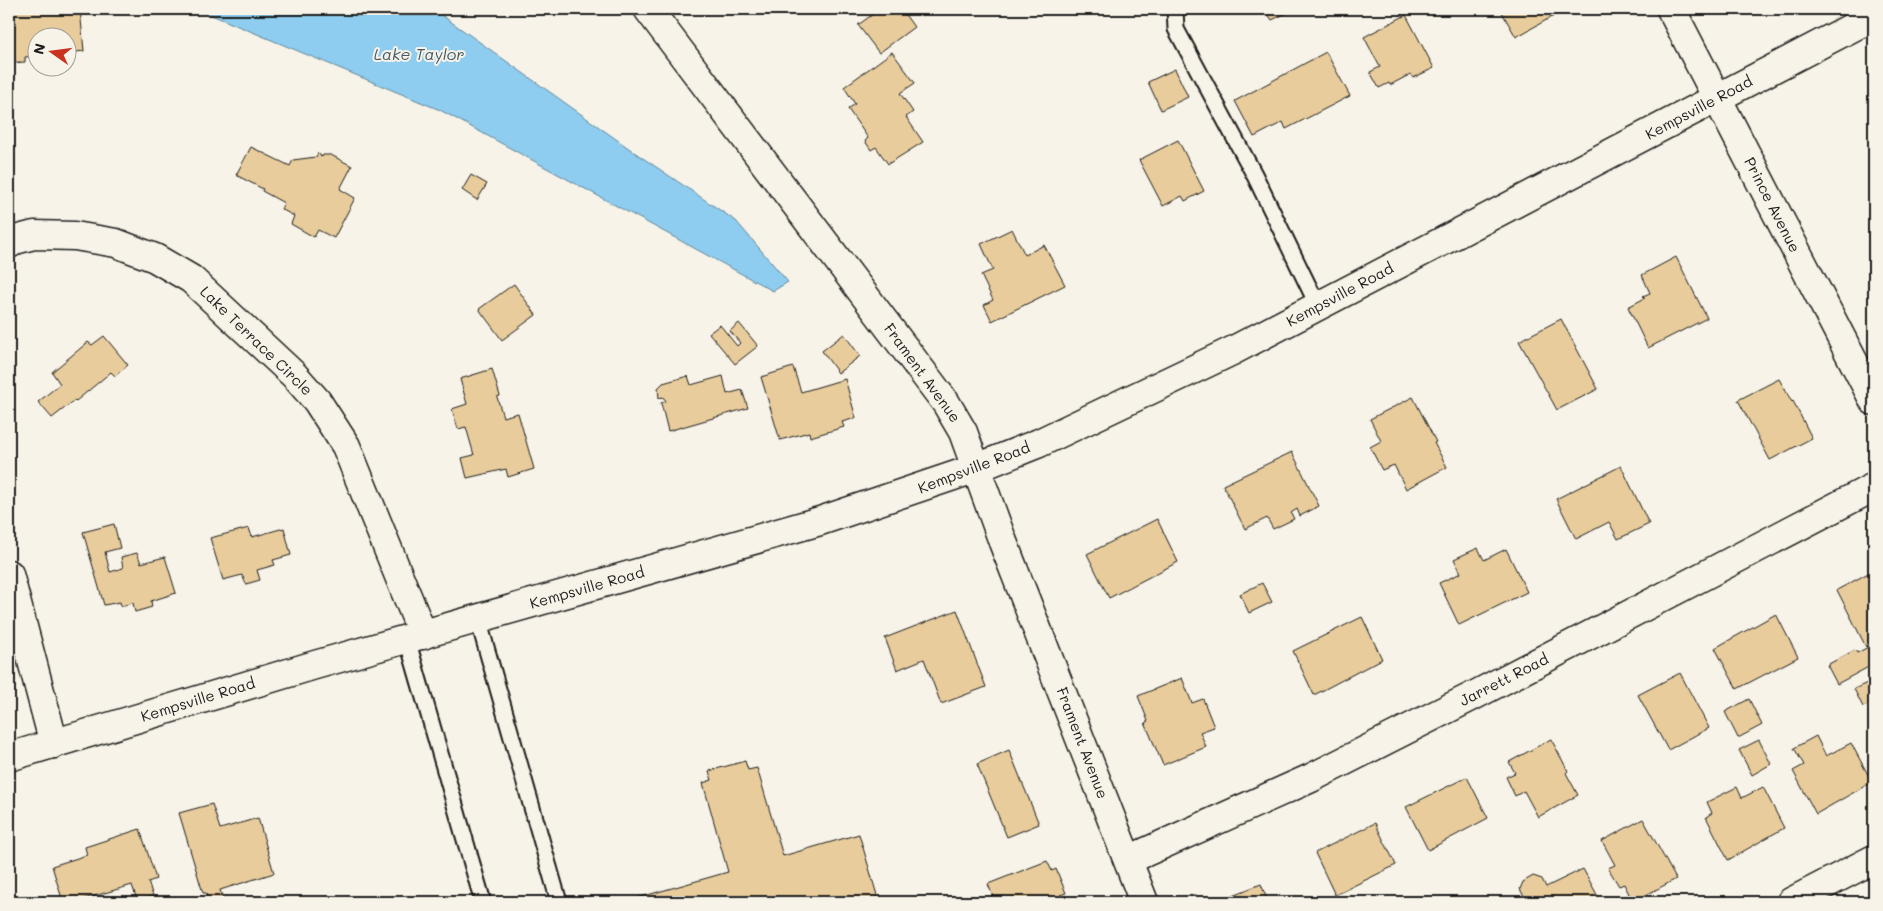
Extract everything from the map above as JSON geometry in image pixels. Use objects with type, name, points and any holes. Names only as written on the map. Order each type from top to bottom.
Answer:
[{"type":"street","name":"Frament Avenue","points":[[648,9],[946,403],[963,432],[1007,552],[1144,902]]},
{"type":"street","name":"Prince Avenue","points":[[1671,9],[1874,401]]},
{"type":"street","name":"Kempsville Road","points":[[9,757],[315,665],[820,521],[977,468],[1039,443],[1232,351],[1874,16]]},
{"type":"street","name":"Lake Terrace Circle","points":[[9,244],[14,240],[34,235],[75,236],[116,244],[155,258],[191,279],[294,375],[317,401],[346,446],[415,637]]},
{"type":"street","name":"Jarrett Road","points":[[1128,860],[1311,778],[1874,487]]},
{"type":"street","points":[[9,574],[54,744]]},
{"type":"street","points":[[1791,902],[1874,859]]},
{"type":"lane","points":[[1175,9],[1176,29],[1254,174],[1318,306]]},
{"type":"lane","points":[[478,619],[558,902]]},
{"type":"lane","points":[[415,637],[483,902]]},
{"type":"water","name":"Lake Taylor","points":[[197,9],[433,9],[637,154],[736,221],[788,282],[773,291],[440,110]]},
{"type":"building","points":[[9,9],[80,9],[84,51],[78,52],[78,28],[28,28],[28,57],[25,57],[25,62],[9,63]]},
{"type":"building","points":[[770,9],[787,9],[776,17]]},
{"type":"building","points":[[880,9],[901,9],[914,27],[879,53],[858,25]]},
{"type":"building","points":[[1264,9],[1295,9],[1272,20]]},
{"type":"building","points":[[1500,9],[1557,9],[1559,13],[1516,37]]},
{"type":"building","points":[[1406,15],[1434,68],[1413,78],[1411,74],[1390,85],[1389,83],[1379,88],[1370,72],[1380,67],[1364,37]]},
{"type":"building","points":[[892,52],[915,83],[900,93],[913,112],[906,117],[923,142],[888,164],[876,147],[871,150],[865,141],[868,138],[848,109],[855,104],[844,87]]},
{"type":"building","points":[[1326,52],[1350,96],[1286,129],[1283,122],[1254,137],[1235,101]]},
{"type":"building","points":[[1175,69],[1188,97],[1161,110],[1148,82]]},
{"type":"building","points":[[1178,140],[1204,191],[1185,201],[1182,196],[1163,206],[1139,160]]},
{"type":"building","points":[[251,147],[290,166],[293,160],[316,157],[318,153],[322,157],[323,155],[331,155],[352,166],[340,189],[355,198],[334,238],[318,230],[314,237],[291,224],[294,216],[281,209],[284,203],[262,191],[263,189],[236,175]]},
{"type":"building","points":[[471,175],[487,184],[477,200],[462,190]]},
{"type":"building","points":[[1012,229],[1025,255],[1044,245],[1065,285],[992,321],[984,305],[993,300],[981,275],[993,270],[981,244]]},
{"type":"building","points":[[1676,257],[1707,318],[1648,348],[1628,307],[1645,298],[1643,296],[1650,293],[1642,275]]},
{"type":"building","points":[[514,284],[536,315],[502,340],[479,309]]},
{"type":"building","points":[[1561,319],[1598,389],[1557,410],[1519,341]]},
{"type":"building","points":[[739,323],[758,346],[735,364],[709,333],[720,325],[737,346],[740,343],[730,331]]},
{"type":"building","points":[[844,334],[860,356],[838,373],[822,351]]},
{"type":"building","points":[[104,336],[128,365],[115,376],[111,372],[52,418],[38,402],[60,384],[52,372],[88,342],[92,345]]},
{"type":"building","points":[[793,367],[801,392],[845,379],[856,418],[842,422],[844,427],[810,437],[809,432],[780,440],[761,377]]},
{"type":"building","points":[[492,369],[500,396],[497,397],[503,417],[518,413],[534,469],[508,477],[506,469],[467,478],[462,458],[474,455],[466,427],[458,429],[452,409],[467,404],[460,379]]},
{"type":"building","points":[[688,376],[691,385],[723,376],[727,394],[742,390],[748,408],[668,431],[661,403],[666,401],[663,397],[659,398],[658,388],[663,383]]},
{"type":"building","points":[[1779,379],[1812,438],[1770,460],[1738,400]]},
{"type":"building","points":[[1413,397],[1447,467],[1406,489],[1394,465],[1382,470],[1370,447],[1381,441],[1370,419]]},
{"type":"building","points":[[1292,452],[1319,506],[1300,516],[1297,509],[1291,513],[1294,519],[1273,529],[1267,518],[1245,529],[1223,485]]},
{"type":"building","points":[[1621,466],[1649,524],[1618,539],[1609,522],[1576,539],[1556,499]]},
{"type":"building","points":[[1157,519],[1178,562],[1109,598],[1087,554]]},
{"type":"building","points":[[114,524],[120,548],[105,552],[110,572],[123,568],[121,557],[137,553],[141,563],[165,557],[176,593],[151,601],[152,607],[135,612],[133,603],[121,606],[120,602],[104,605],[83,532]]},
{"type":"building","points":[[249,528],[252,537],[284,528],[291,555],[273,560],[275,565],[257,570],[260,580],[246,584],[242,575],[223,580],[210,538]]},
{"type":"building","points":[[1478,548],[1484,560],[1506,549],[1527,592],[1459,625],[1439,583],[1461,573],[1454,559]]},
{"type":"building","points":[[1874,570],[1874,642],[1866,647],[1837,590]]},
{"type":"building","points":[[1262,583],[1272,602],[1249,613],[1240,594]]},
{"type":"building","points":[[957,610],[986,687],[941,704],[924,659],[897,670],[885,638]]},
{"type":"building","points":[[1776,614],[1798,657],[1737,689],[1715,648]]},
{"type":"building","points":[[1362,617],[1382,659],[1314,695],[1293,651]]},
{"type":"building","points":[[1874,644],[1874,664],[1837,684],[1827,665],[1855,650],[1857,653]]},
{"type":"building","points":[[1680,673],[1709,728],[1668,750],[1638,695]]},
{"type":"building","points":[[1182,678],[1192,703],[1203,699],[1214,727],[1200,732],[1206,747],[1163,765],[1145,723],[1148,721],[1138,696]]},
{"type":"building","points":[[1874,680],[1874,702],[1863,707],[1854,689]]},
{"type":"building","points":[[1749,699],[1762,725],[1738,738],[1725,712]]},
{"type":"building","points":[[1816,736],[1826,756],[1851,743],[1872,782],[1816,814],[1793,771],[1804,765],[1794,748]]},
{"type":"building","points":[[1551,739],[1578,795],[1538,817],[1524,791],[1515,796],[1506,777],[1515,773],[1509,762]]},
{"type":"building","points":[[1759,740],[1771,764],[1752,775],[1739,750]]},
{"type":"building","points":[[1009,750],[1039,824],[1007,837],[977,764]]},
{"type":"building","points":[[745,761],[748,770],[757,768],[783,856],[859,834],[879,902],[631,902],[630,900],[728,872],[703,783],[712,780],[709,771]]},
{"type":"building","points":[[1467,777],[1488,818],[1428,850],[1406,807]]},
{"type":"building","points":[[1737,787],[1742,798],[1763,787],[1784,828],[1728,860],[1706,817],[1712,813],[1707,802]]},
{"type":"building","points":[[212,804],[220,829],[258,818],[274,873],[220,890],[223,899],[209,902],[206,893],[203,893],[179,813]]},
{"type":"building","points":[[1643,819],[1676,879],[1633,902],[1624,884],[1619,886],[1608,868],[1615,865],[1602,841]]},
{"type":"building","points":[[1375,823],[1396,865],[1335,895],[1315,853]]},
{"type":"building","points":[[140,829],[156,879],[148,882],[153,896],[137,900],[132,885],[74,902],[63,902],[52,866],[87,855],[85,847]]},
{"type":"building","points":[[1047,861],[1052,871],[1056,869],[1066,893],[1060,895],[1063,902],[995,902],[988,884]]},
{"type":"building","points":[[1583,869],[1601,902],[1527,902],[1520,889],[1523,882],[1533,876],[1542,879],[1546,887]]},
{"type":"building","points":[[1261,884],[1268,902],[1218,901]]}]
